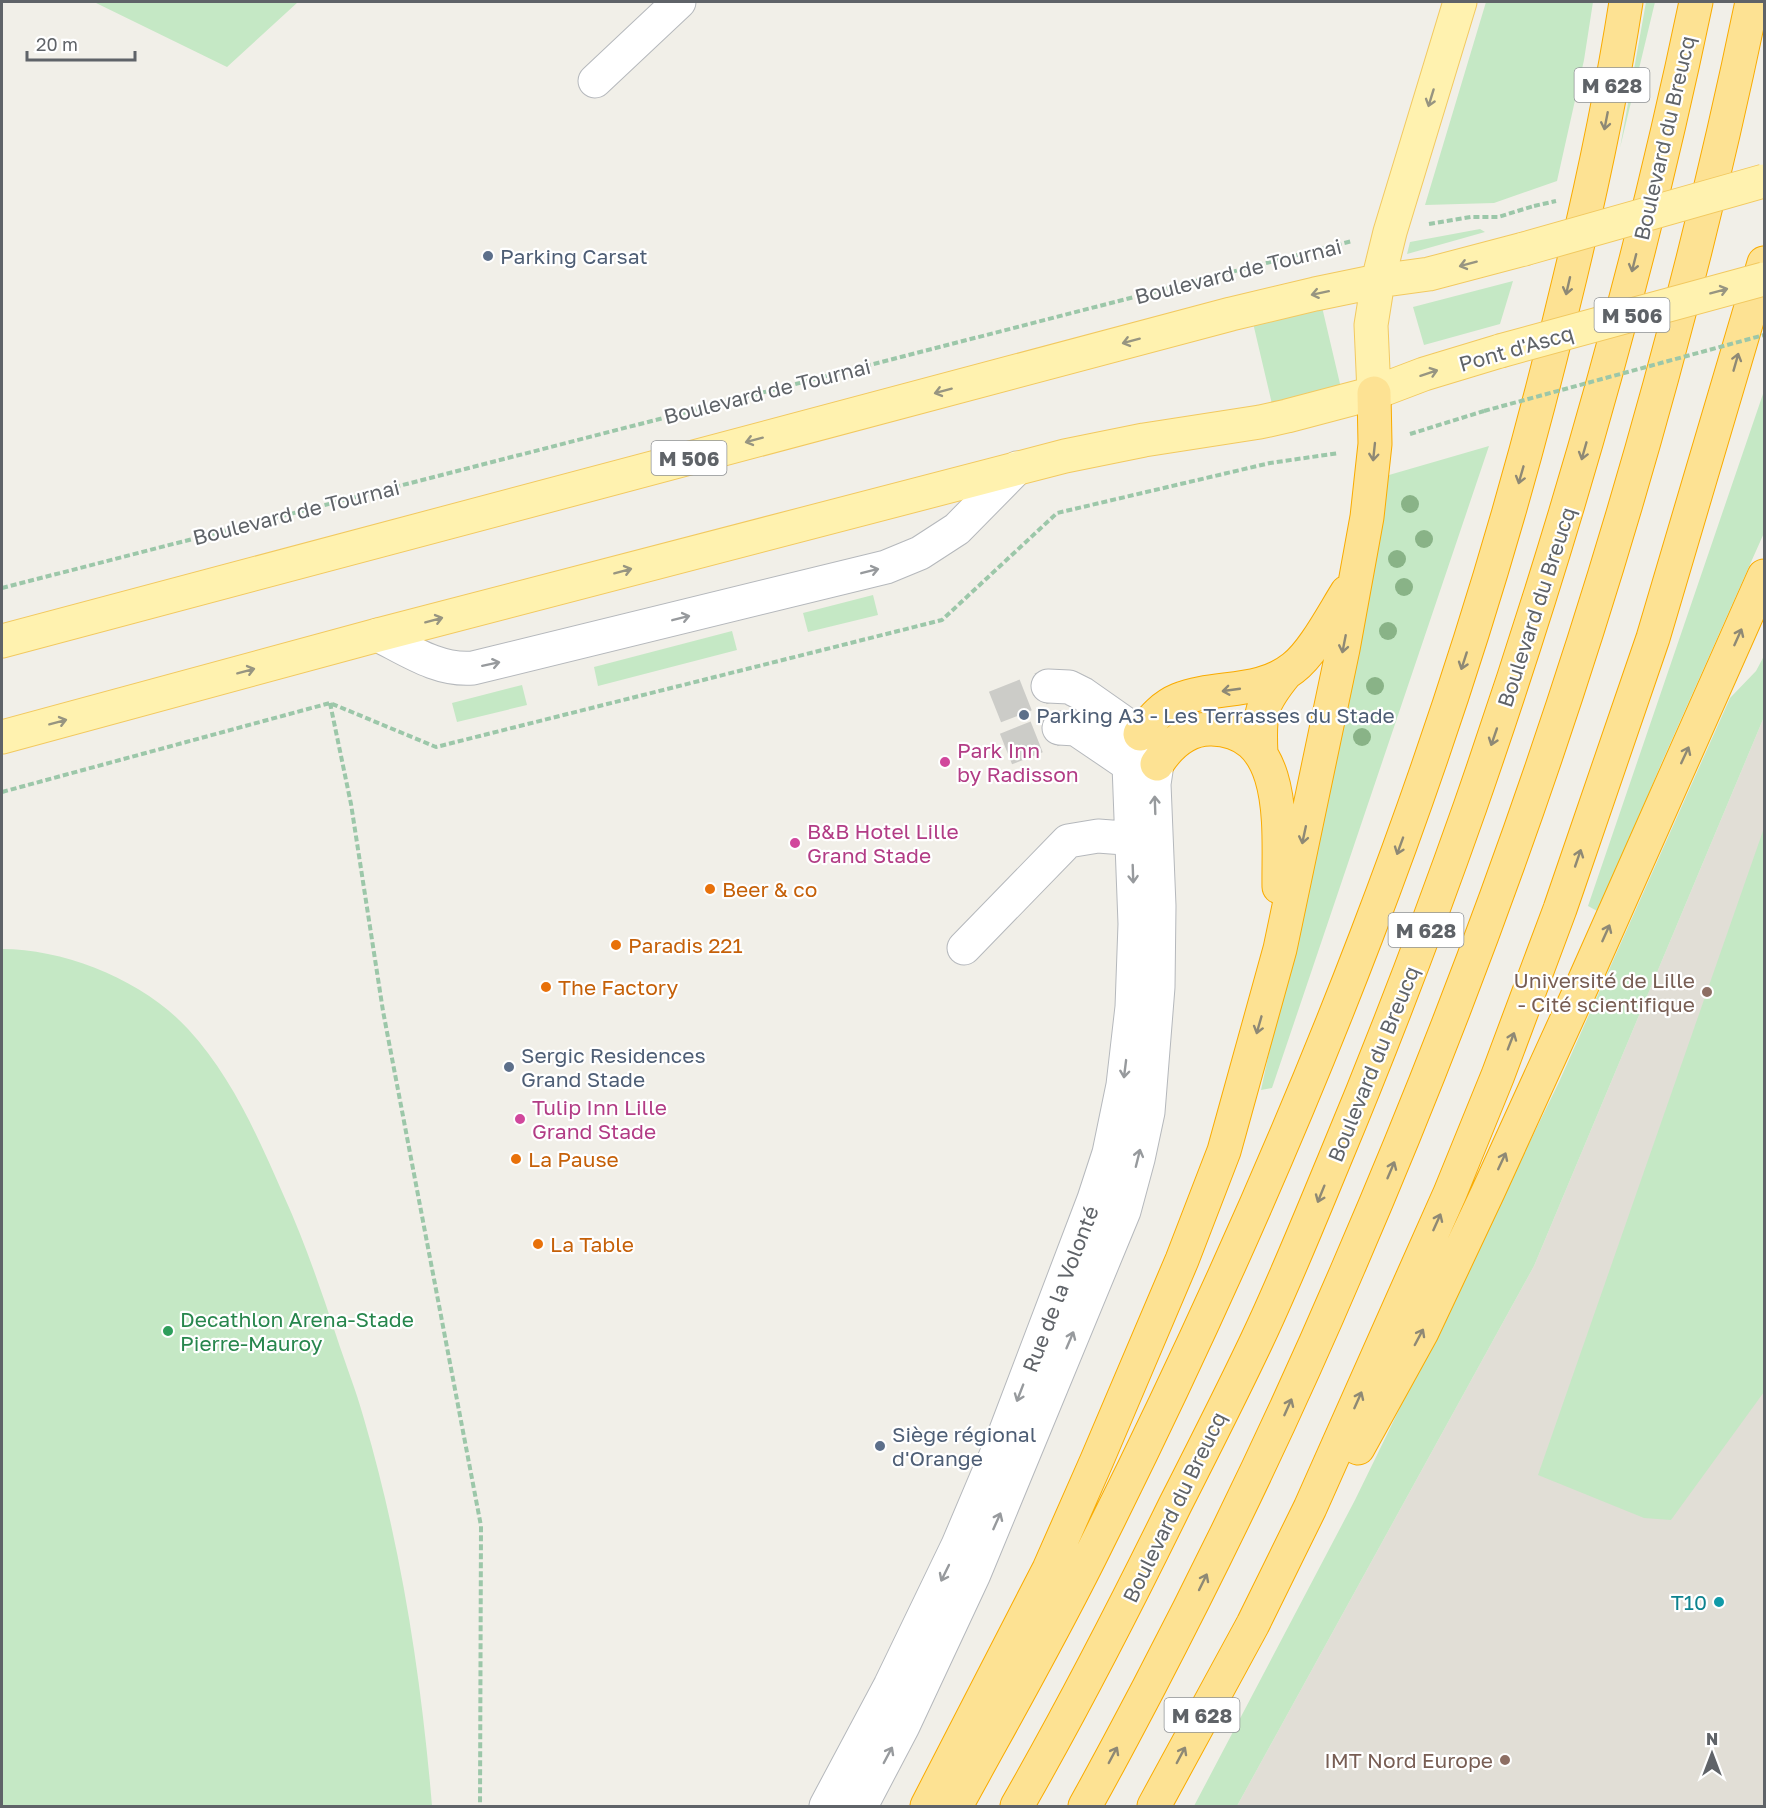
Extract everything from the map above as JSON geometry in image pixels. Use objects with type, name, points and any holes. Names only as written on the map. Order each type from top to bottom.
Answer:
[{"type":"highway","name":"M 628","points":[[956,1806],[1100,1538],[1220,1286],[1329,1031],[1400,847],[1478,617],[1536,420],[1596,168],[1626,2]]},
{"type":"highway","name":"Boulevard du Breucq","points":[[1017,1806],[1065,1722],[1119,1618],[1257,1341],[1310,1220],[1409,976],[1498,728],[1563,524],[1610,357],[1646,216],[1696,2]]},
{"type":"highway","name":"M 628","points":[[1085,1806],[1194,1600],[1284,1415],[1390,1172],[1496,901],[1586,638],[1647,433],[1715,169],[1752,2]]},
{"type":"highway","name":"M 628","points":[[1154,1806],[1253,1624],[1310,1508],[1454,1182],[1529,993],[1568,888],[1653,638],[1764,262]]},
{"type":"highway","points":[[927,1806],[1049,1569],[1182,1260],[1224,1151],[1280,949],[1357,575],[1375,444],[1374,393]]},
{"type":"highway","points":[[1140,734],[1158,713],[1177,700],[1247,688],[1275,679],[1294,668],[1324,629],[1357,575]]},
{"type":"highway","points":[[1253,1624],[1307,1542],[1422,1332],[1582,987],[1764,576]]},
{"type":"highway","points":[[1261,754],[1260,734],[1263,706],[1286,673]]},
{"type":"highway","points":[[1143,764],[1188,733],[1204,729],[1224,729],[1252,744],[1261,754],[1275,785],[1278,816],[1280,949]]},
{"type":"main road","points":[[1374,393],[1371,325],[1378,281],[1390,232],[1460,2]]},
{"type":"main road","name":"M 506","points":[[1378,281],[1429,274],[1764,181]]},
{"type":"main road","name":"Pont d'Ascq","points":[[1374,393],[1424,374],[1500,351],[1764,279]]},
{"type":"main road","name":"Boulevard de Tournai","points":[[2,641],[1231,314],[1378,281]]},
{"type":"main road","name":"M 506","points":[[2,737],[378,635],[1017,468],[1144,440],[1260,422],[1374,393]]},
{"type":"lane","points":[[595,81],[679,2]]},
{"type":"lane","points":[[1446,48],[1448,2]]},
{"type":"lane","points":[[378,635],[443,666],[458,669],[473,668],[886,567],[920,553],[957,529],[1017,468]]},
{"type":"lane","points":[[1048,686],[1069,687],[1083,694],[1140,734],[1143,764]]},
{"type":"lane","points":[[1059,728],[1076,729],[1143,764]]},
{"type":"lane","name":"Rue de la Volonté","points":[[826,1806],[890,1686],[958,1545],[1002,1441],[1094,1199],[1109,1153],[1123,1085],[1132,1007],[1135,924],[1144,839],[1154,784],[1143,764]]},
{"type":"lane","points":[[964,948],[1068,841],[1098,836],[1144,839]]},
{"type":"lane","name":"Rue de la Volonté","points":[[861,1806],[908,1716],[974,1574],[1124,1210],[1148,1112],[1158,987],[1159,906],[1144,839]]},
{"type":"path","name":"Boulevard de Tournai","points":[[2,588],[1390,232],[1471,217],[1498,217],[1534,206]]},
{"type":"path","points":[[1375,444],[1484,411],[1764,335]]},
{"type":"path","points":[[330,703],[351,804],[383,1011],[481,1526],[480,1806]]},
{"type":"shaded area","name":"Université de Lille ‐ Cité scientifique","points":[[1764,717],[1764,1806],[1237,1806],[1534,1266]]},
{"type":"green space","points":[[94,2],[298,2],[227,67]]},
{"type":"green space","points":[[1486,2],[1593,2],[1584,60],[1557,181],[1494,203],[1425,205]]},
{"type":"green space","points":[[1646,2],[1655,2],[1620,148]]},
{"type":"green space","points":[[1480,229],[1485,232],[1407,254],[1410,242]]},
{"type":"green space","points":[[1513,281],[1500,324],[1424,345],[1413,307]]},
{"type":"green space","points":[[1322,307],[1341,388],[1272,404],[1253,323]]},
{"type":"green space","points":[[1764,391],[1764,533],[1661,764],[1599,912],[1588,906]]},
{"type":"green space","points":[[1489,446],[1272,1088],[1261,1090],[1368,588],[1389,475]]},
{"type":"green space","points":[[873,595],[878,615],[808,632],[803,613]]},
{"type":"green space","points":[[732,631],[737,650],[598,686],[594,667]]},
{"type":"green space","points":[[1764,656],[1764,717],[1534,1266],[1237,1806],[1194,1806],[1355,1500],[1559,1082],[1730,698],[1756,671]]},
{"type":"green space","points":[[522,685],[527,705],[457,722],[452,703]]},
{"type":"green space","points":[[1764,828],[1764,1392],[1671,1520],[1644,1518],[1538,1475]]},
{"type":"green space","name":"Decathlon Arena-Stade Pierre-Mauroy","points":[[2,949],[27,950],[77,962],[103,971],[149,996],[170,1012],[204,1047],[242,1107],[291,1211],[311,1264],[358,1398],[377,1466],[408,1611],[422,1708],[432,1806],[2,1806]]},
{"type":"tunnel","points":[[995,707],[1048,686]]},
{"type":"tunnel","points":[[1006,749],[1059,728]]},
{"type":"place","name":"Parking Carsat","points":[[488,256]]},
{"type":"place","name":"Parking A3 - Les Terrasses du Stade","points":[[1024,715]]},
{"type":"place","name":"Park Inn by Radisson","points":[[945,762]]},
{"type":"place","name":"B&B Hotel Lille Grand Stade","points":[[795,843]]},
{"type":"place","name":"Beer & co","points":[[710,889]]},
{"type":"place","name":"Paradis 221","points":[[616,945]]},
{"type":"place","name":"The Factory","points":[[546,987]]},
{"type":"place","name":"Université de Lille ‐ Cité scientifique","points":[[1707,992]]},
{"type":"place","name":"Sergic Residences Grand Stade","points":[[509,1067]]},
{"type":"place","name":"Tulip Inn Lille Grand Stade","points":[[520,1119]]},
{"type":"place","name":"La Pause","points":[[516,1159]]},
{"type":"place","name":"La Table","points":[[538,1244]]},
{"type":"place","name":"Decathlon Arena-Stade Pierre-Mauroy","points":[[168,1331]]},
{"type":"place","name":"Siège régional d'Orange","points":[[880,1446]]},
{"type":"place","name":"T10","points":[[1719,1602]]},
{"type":"place","name":"IMT Nord Europe","points":[[1505,1760]]}]
